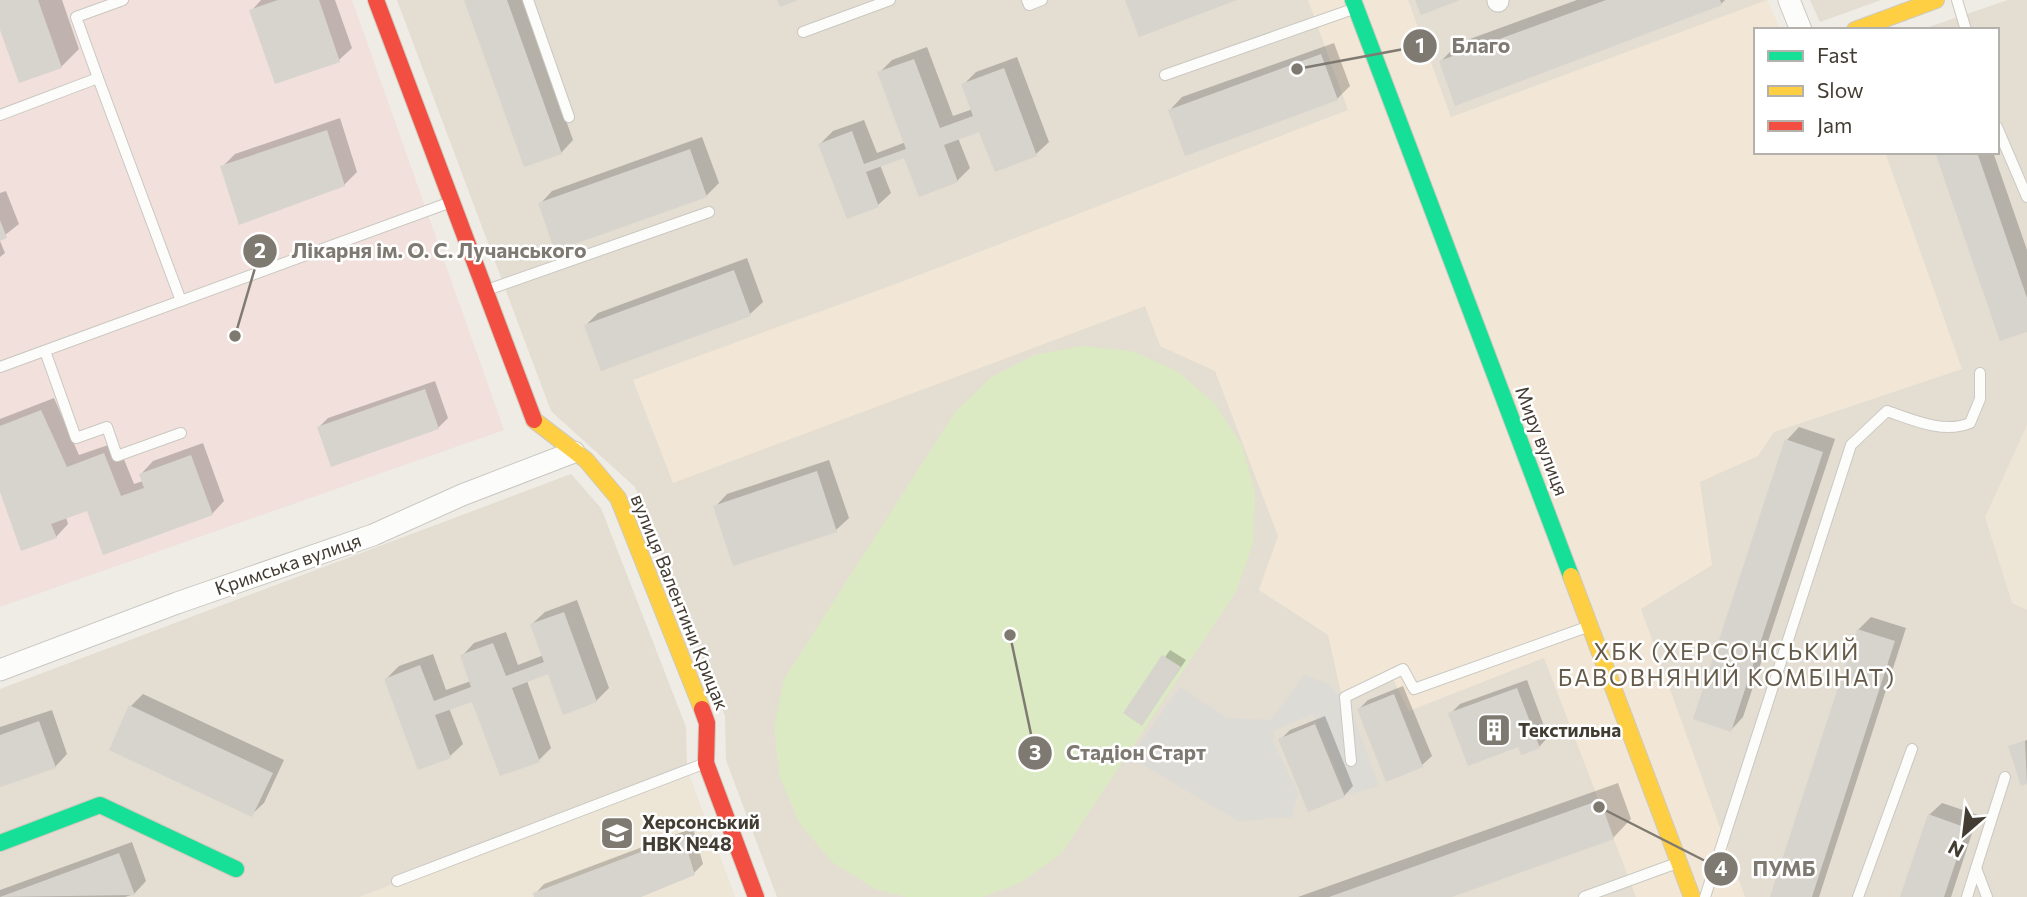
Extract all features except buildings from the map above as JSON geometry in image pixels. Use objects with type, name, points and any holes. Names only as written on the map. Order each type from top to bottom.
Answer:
[{"type":"street","name":"вулиця Валентини Крицак","points":[[376,0],[454,201],[535,423],[574,452],[618,498],[706,723],[705,763],[756,897]]},
{"type":"street","points":[[1789,0],[1800,28]]},
{"type":"street","points":[[1859,28],[1936,0]]},
{"type":"street","name":"Миру вулиця","points":[[1354,4],[1692,897]]},
{"type":"street","name":"Кримська вулиця","points":[[0,670],[177,603],[373,535],[462,495],[574,452]]},
{"type":"street","points":[[0,843],[100,805],[236,869]]},
{"type":"lane","points":[[123,0],[76,17],[181,301]]},
{"type":"lane","points":[[528,0],[569,117]]},
{"type":"lane","points":[[803,32],[890,0]]},
{"type":"lane","points":[[1027,0],[1029,5],[1042,0]]},
{"type":"lane","points":[[1957,0],[1965,28]]},
{"type":"lane","points":[[1165,75],[1354,4]]},
{"type":"lane","points":[[0,115],[99,78]]},
{"type":"lane","points":[[1999,132],[2027,197]]},
{"type":"lane","points":[[0,367],[454,201]]},
{"type":"lane","points":[[487,290],[709,212]]},
{"type":"lane","points":[[45,351],[76,438],[107,427],[117,456],[181,433]]},
{"type":"lane","points":[[1705,897],[1851,445],[1887,411],[1913,420],[1956,429],[1970,423],[1980,400],[1980,373]]},
{"type":"lane","points":[[1351,761],[1345,697],[1404,669],[1414,689],[1590,626]]},
{"type":"lane","points":[[1858,897],[1912,748]]},
{"type":"lane","points":[[397,881],[705,763]]},
{"type":"lane","points":[[1967,897],[2005,777]]},
{"type":"lane","points":[[1584,897],[1679,863]]},
{"type":"lane","points":[[1976,868],[1987,897]]},
{"type":"shaded area","points":[[0,0],[352,0],[504,430],[0,607]]},
{"type":"shaded area","points":[[397,0],[1331,0],[1671,897],[777,897],[726,760],[725,716],[635,487],[551,411]]},
{"type":"shaded area","points":[[1308,0],[1408,0],[1451,117],[1767,0],[1779,28],[1754,28],[1754,154],[1886,154],[1962,369],[1774,432],[1758,456],[1700,482],[1712,565],[1641,609],[1745,897],[1636,897],[1544,658],[1409,711],[1390,673],[1341,693],[1328,635],[1259,590],[1278,536],[1215,371],[1160,346],[1145,306],[673,483],[633,380],[901,282],[1348,110]]},
{"type":"shaded area","points":[[1371,0],[1767,0],[1779,28],[1754,28],[1754,154],[1999,154],[1999,28],[1926,28],[2008,0],[2027,0],[2027,897],[1705,897]]},
{"type":"shaded area","points":[[1810,0],[1881,0],[1820,22]]},
{"type":"shaded area","points":[[2027,425],[2027,610],[2012,603],[1985,517]]},
{"type":"shaded area","points":[[571,474],[601,508],[686,727],[687,770],[735,897],[0,897],[0,689]]},
{"type":"shaded area","points":[[1304,675],[1328,683],[1352,713],[1379,786],[1347,795],[1313,714],[1274,731],[1273,743],[1298,792],[1292,817],[1238,821],[1138,762],[1139,745],[1180,687],[1227,718],[1271,720]]},
{"type":"shaded area","name":"Херсонський НВК №48","points":[[687,770],[735,897],[359,897]]},
{"type":"green space","points":[[1082,346],[1132,351],[1177,371],[1215,404],[1242,445],[1255,493],[1253,543],[1237,590],[1061,854],[1020,883],[982,897],[906,897],[875,889],[832,862],[800,824],[780,778],[774,728],[784,679],[955,412],[990,378],[1034,355]]},
{"type":"traffic: fast","points":[[1353,0],[1571,576]]},
{"type":"traffic: fast","points":[[0,843],[100,805],[236,869]]},
{"type":"traffic: slow","points":[[1860,28],[1936,0]]},
{"type":"traffic: slow","points":[[534,420],[586,460],[618,498],[702,709]]},
{"type":"traffic: slow","points":[[1571,576],[1692,897]]},
{"type":"traffic: jam","points":[[376,0],[534,420]]},
{"type":"traffic: jam","points":[[702,709],[707,723],[706,763],[756,897]]},
{"type":"place","name":"Благо","points":[[1297,69]]},
{"type":"place","name":"Лікарня ім. О. С. Лучанського","points":[[235,336]]},
{"type":"place","name":"Стадіон Старт","points":[[1010,635]]},
{"type":"place","name":"Текстильна","points":[[1494,730]]},
{"type":"place","name":"ПУМБ","points":[[1599,807]]},
{"type":"place","name":"Херсонський НВК №48","points":[[617,833]]},
{"type":"district","name":"ХБК (ХЕРСОНСЬКИЙ БАВОВНЯНИЙ КОМБІНАТ)","points":[[1727,665]]}]
